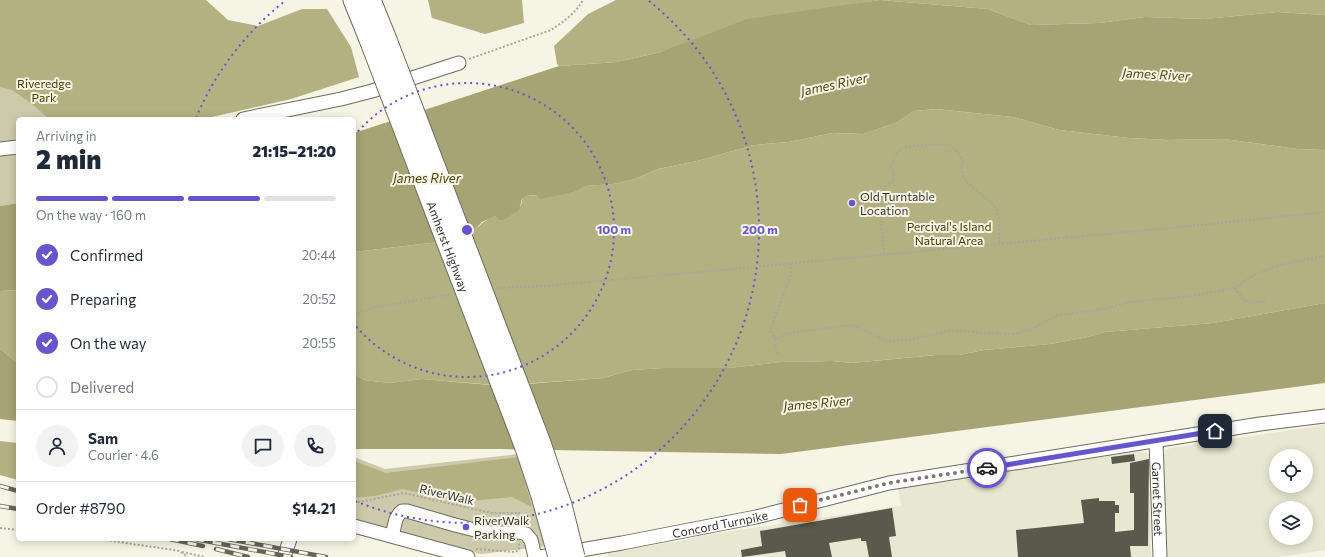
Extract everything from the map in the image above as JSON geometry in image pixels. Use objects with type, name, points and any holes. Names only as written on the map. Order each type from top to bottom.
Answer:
[{"type":"highway","name":"Amherst Highway","points":[[353,0],[378,40]]},
{"type":"highway","name":"Amherst Highway","points":[[371,0],[378,40],[533,445]]},
{"type":"highway","points":[[533,445],[541,496],[558,557]]},
{"type":"highway","points":[[533,445],[562,505],[575,557]]},
{"type":"street","points":[[252,117],[366,93],[452,62]]},
{"type":"street","points":[[0,149],[16,147]]},
{"type":"street","name":"Concord Turnpike","points":[[540,557],[629,542],[756,517],[889,483],[1260,424],[1325,416]]},
{"type":"street","name":"Garnet Street","points":[[1156,441],[1160,557]]},
{"type":"street","points":[[392,536],[396,519],[402,511],[487,533],[520,532],[529,536],[535,557]]},
{"type":"street","points":[[356,527],[470,553]]},
{"type":"street","points":[[284,557],[289,541]]},
{"type":"path","points":[[452,62],[551,30],[563,23],[573,14],[583,0]]},
{"type":"path","points":[[884,254],[884,243],[880,218],[883,192],[887,185],[893,182],[894,172],[890,168],[899,150],[912,147],[950,145],[956,150],[962,160],[962,173],[966,181],[995,207],[999,222],[999,244]]},
{"type":"path","points":[[495,288],[543,286],[1181,227],[1325,212]]},
{"type":"path","points":[[773,335],[776,339],[789,333],[851,325],[888,341],[908,340],[948,331],[1014,334],[1029,330],[1059,315],[1098,310],[1130,302],[1191,296],[1235,288],[1254,275],[1279,265],[1325,256]]},
{"type":"path","points":[[778,355],[773,335],[770,331],[791,274],[791,263]]},
{"type":"path","points":[[1235,288],[1243,300],[1251,304],[1266,301]]},
{"type":"path","points":[[356,314],[376,307],[455,293]]},
{"type":"path","name":"RiverWalk","points":[[356,503],[404,493],[491,514],[519,513],[520,532]]},
{"type":"path","points":[[0,528],[16,530]]},
{"type":"path","points":[[470,553],[480,550],[515,552],[519,550],[520,532]]},
{"type":"path","points":[[112,541],[179,551],[205,557]]},
{"type":"path","points":[[179,551],[188,557]]},
{"type":"shaded area","points":[[1325,425],[1325,550],[1280,557],[1164,557],[1163,457],[1166,450],[1170,448]]},
{"type":"shaded area","points":[[1140,451],[1147,453],[1150,459],[1151,557],[608,557],[608,552],[686,540],[699,536],[901,506],[898,488]]},
{"type":"green space","name":"Riveredge Park","points":[[0,0],[206,0],[228,20],[258,26],[302,9],[327,9],[351,47],[359,77],[291,99],[212,117],[47,117],[32,104],[12,90],[0,87]]},
{"type":"green space","points":[[428,0],[522,0],[524,23],[485,34],[432,18]]},
{"type":"green space","points":[[616,0],[880,0],[836,7],[617,62],[559,66],[557,64],[554,46],[588,14]]},
{"type":"green space","points":[[880,0],[1325,0],[1325,15],[1277,12],[1205,19],[1145,17],[1099,23],[1031,25],[988,9]]},
{"type":"green space","name":"Riveredge Park","points":[[0,61],[115,117],[16,117],[16,203],[0,206]]},
{"type":"green space","name":"Percival's Island Natural Area","points":[[936,109],[1013,117],[1059,130],[1129,138],[1168,140],[1224,139],[1297,149],[1325,150],[1325,303],[1213,323],[1105,332],[1088,337],[1050,344],[984,350],[959,355],[936,355],[851,363],[833,361],[781,362],[729,368],[663,368],[632,370],[603,378],[522,384],[465,234],[473,231],[486,220],[495,216],[504,220],[521,205],[523,196],[575,192],[584,186],[614,184],[635,179],[658,169],[697,161],[754,145],[789,142],[832,133],[863,134],[896,123],[914,111]]},
{"type":"green space","points":[[439,242],[494,385],[422,379],[390,383],[364,380],[356,374],[356,252]]},
{"type":"green space","points":[[16,290],[16,361],[0,349],[0,291]]},
{"type":"green space","points":[[0,441],[16,443],[16,479],[0,475]]},
{"type":"green space","points":[[518,454],[547,546],[481,554],[356,523],[356,458],[385,469]]},
{"type":"green space","points":[[518,457],[532,507],[512,497],[461,502],[403,489],[375,496],[356,498],[356,462],[386,473]]},
{"type":"water","name":"James River","points":[[880,0],[988,9],[1031,25],[1099,23],[1145,17],[1205,19],[1277,12],[1325,15],[1325,150],[1297,149],[1224,139],[1168,140],[1129,138],[1059,130],[1013,117],[936,109],[914,111],[896,123],[863,134],[832,133],[789,142],[754,145],[697,161],[658,169],[635,179],[614,184],[585,186],[575,192],[540,199],[536,195],[526,196],[522,199],[519,210],[504,220],[500,220],[495,216],[482,222],[472,232],[439,242],[356,252],[356,132],[559,66],[617,62],[661,52],[747,19]]},
{"type":"water","points":[[16,203],[16,290],[0,291],[0,206]]},
{"type":"water","name":"James River","points":[[1325,303],[1325,383],[781,454],[500,449],[356,449],[356,374],[364,380],[390,383],[422,379],[502,386],[603,378],[632,370],[663,368],[729,368],[781,362],[833,361],[851,363],[936,355],[959,355],[984,350],[1050,344],[1088,337],[1105,332],[1213,323]]},
{"type":"water","points":[[0,349],[16,361],[16,421],[0,419]]},
{"type":"building","points":[[1134,454],[1135,461],[1112,464],[1111,457]]},
{"type":"building","points":[[1149,459],[1148,546],[1130,546],[1131,557],[1018,557],[1016,530],[1084,523],[1081,500],[1099,498],[1099,501],[1115,501],[1115,505],[1119,505],[1119,513],[1115,513],[1115,532],[1134,530],[1134,493],[1130,493],[1130,463]]},
{"type":"building","points":[[892,508],[896,536],[889,537],[892,557],[869,557],[866,541],[861,541],[861,538],[829,543],[832,557],[786,557],[785,551],[742,557],[741,550],[762,546],[760,531]]},
{"type":"railway","points":[[0,486],[16,490]]},
{"type":"railway","points":[[0,506],[16,509]]},
{"type":"railway","points":[[179,541],[203,546]]},
{"type":"railway","points":[[206,541],[291,557]]},
{"type":"railway","points":[[239,541],[326,557]]},
{"type":"railway","points":[[216,549],[248,557]]},
{"type":"way so far","points":[[800,505],[889,483],[987,468]]},
{"type":"place","name":"Old Turntable Location","points":[[852,203]]},
{"type":"place","name":"RiverWalk Parking","points":[[466,527]]},
{"type":"route","points":[[987,468],[1215,431]]}]
